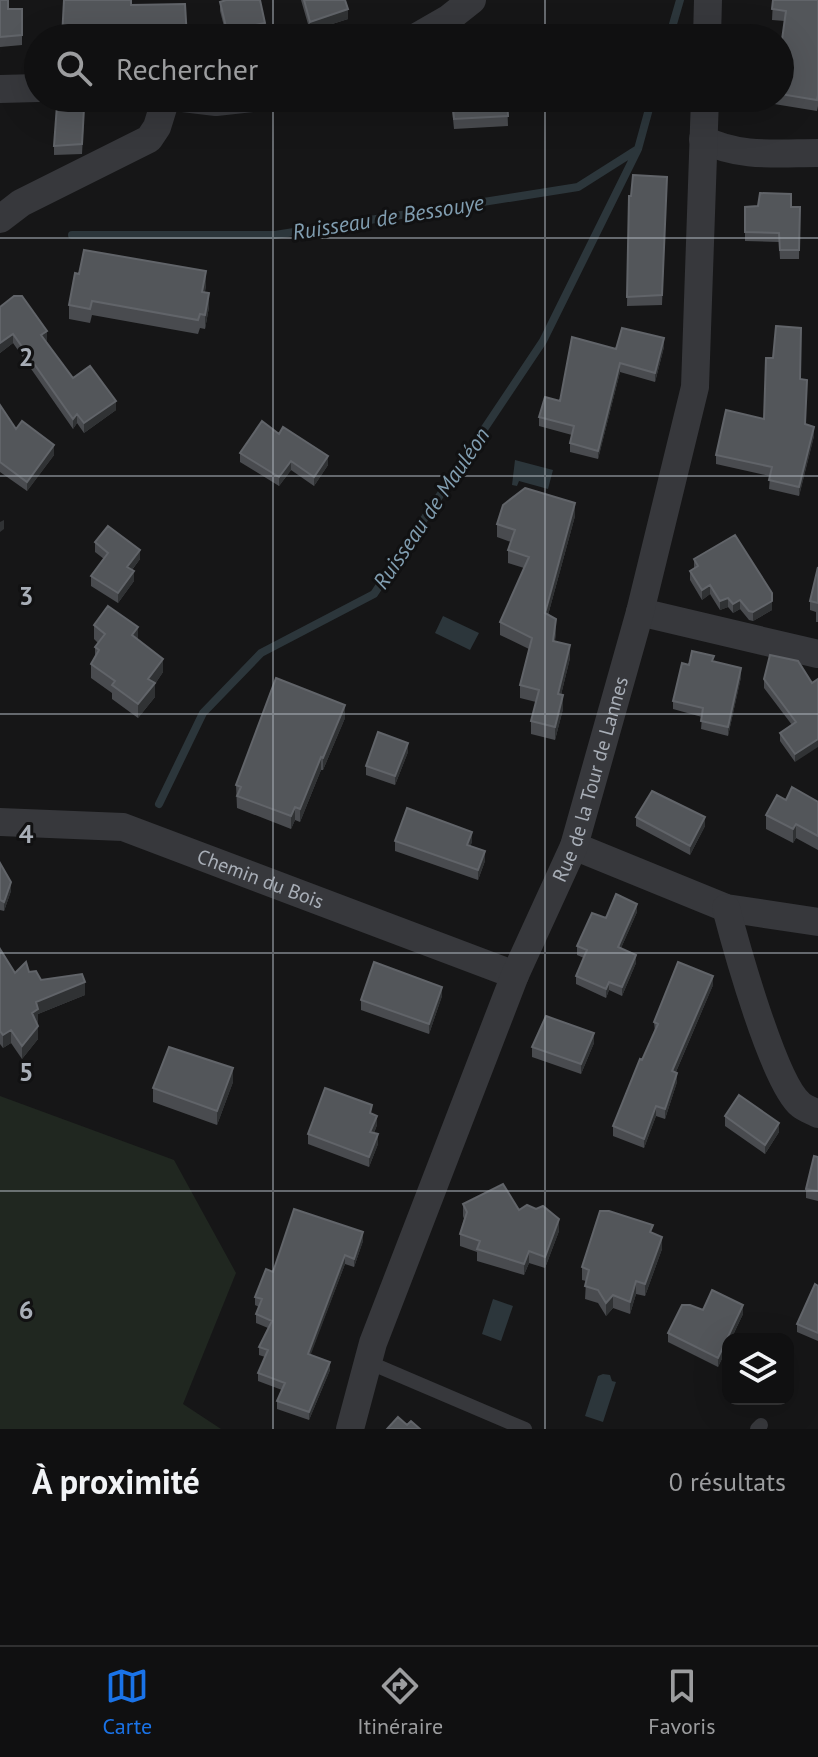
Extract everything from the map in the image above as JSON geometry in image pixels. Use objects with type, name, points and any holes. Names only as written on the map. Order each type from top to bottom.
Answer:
[{"type":"street","points":[[439,24],[472,0]]},
{"type":"street","points":[[707,24],[708,0]]},
{"type":"street","points":[[0,89],[24,88]]},
{"type":"street","points":[[0,219],[21,203],[149,139],[162,112]]},
{"type":"street","name":"Rue de la Tour de Lannes","points":[[350,1429],[373,1343],[515,975],[574,846],[640,612],[695,387],[704,112]]},
{"type":"street","points":[[703,139],[720,149],[750,153],[818,153]]},
{"type":"street","points":[[640,612],[818,654]]},
{"type":"street","name":"Chemin du Bois","points":[[0,822],[123,827],[515,975]]},
{"type":"street","points":[[574,846],[726,908],[818,922]]},
{"type":"street","points":[[726,908],[741,963],[781,1075],[800,1104],[818,1114]]},
{"type":"lane","points":[[368,1362],[525,1429]]},
{"type":"shaded area","points":[[515,460],[553,470],[548,489],[519,481],[517,486],[512,485]]},
{"type":"shaded area","points":[[443,616],[479,633],[470,650],[435,633]]},
{"type":"shaded area","points":[[0,1096],[174,1160],[236,1273],[183,1404],[221,1429],[0,1429]]},
{"type":"shaded area","points":[[493,1299],[513,1306],[501,1341],[482,1334]]},
{"type":"shaded area","points":[[610,1375],[616,1382],[603,1422],[585,1416],[598,1376]]},
{"type":"building","points":[[0,0],[8,0],[8,9],[22,9],[22,35],[0,37]]},
{"type":"building","points":[[64,0],[131,0],[131,5],[185,4],[186,24],[63,24]]},
{"type":"building","points":[[260,0],[265,23],[225,24],[220,2]]},
{"type":"building","points":[[304,0],[345,0],[348,9],[310,22]]},
{"type":"building","points":[[773,0],[818,0],[817,100],[794,96],[794,24],[784,24],[786,11],[772,9]]},
{"type":"building","points":[[56,112],[84,112],[82,144],[54,146]]},
{"type":"building","points":[[453,112],[508,112],[508,116],[454,119]]},
{"type":"building","points":[[633,175],[667,177],[662,295],[627,297],[629,196]]},
{"type":"building","points":[[760,193],[791,194],[791,207],[800,207],[799,250],[780,250],[779,233],[745,232],[745,207],[758,206]]},
{"type":"building","points":[[84,250],[206,271],[202,292],[209,293],[205,315],[200,314],[198,320],[92,301],[90,309],[69,305],[75,273],[79,274]]},
{"type":"building","points":[[14,296],[22,296],[47,331],[41,335],[73,378],[90,366],[116,401],[84,423],[77,414],[73,419],[13,334],[0,343],[0,307]]},
{"type":"building","points":[[776,326],[801,328],[800,379],[807,380],[805,424],[814,427],[799,487],[769,480],[772,467],[716,455],[726,410],[764,419],[766,358],[773,358]]},
{"type":"building","points":[[622,328],[664,338],[655,373],[620,363],[598,451],[570,443],[574,426],[539,417],[545,397],[560,401],[572,337],[616,349]]},
{"type":"building","points":[[0,405],[16,429],[22,421],[54,445],[27,482],[0,462]]},
{"type":"building","points":[[262,421],[279,434],[283,427],[328,456],[314,477],[291,461],[279,477],[240,453]]},
{"type":"building","points":[[525,488],[575,503],[545,613],[556,619],[553,641],[570,645],[558,694],[563,695],[555,727],[531,721],[539,690],[520,685],[532,638],[500,622],[529,557],[508,550],[515,530],[497,524],[503,505]]},
{"type":"building","points":[[108,526],[140,550],[127,567],[134,571],[118,593],[91,576],[108,553],[95,542]]},
{"type":"building","points":[[735,535],[772,593],[772,601],[753,612],[740,600],[733,604],[728,598],[720,601],[710,585],[702,590],[690,571],[698,566],[694,559]]},
{"type":"building","points":[[818,567],[818,603],[810,601]]},
{"type":"building","points":[[108,606],[138,627],[132,635],[163,659],[148,679],[155,683],[138,704],[112,685],[115,681],[91,664],[99,650],[95,647],[105,634],[94,625]]},
{"type":"building","points":[[692,651],[714,656],[712,661],[741,668],[728,727],[701,721],[703,708],[673,701],[682,663],[689,665]]},
{"type":"building","points":[[770,655],[798,661],[812,683],[818,679],[818,739],[795,754],[780,733],[796,722],[764,679]]},
{"type":"building","points":[[276,678],[345,705],[300,809],[295,807],[291,816],[237,796],[241,787],[236,785]]},
{"type":"building","points":[[378,732],[408,743],[395,776],[366,766]]},
{"type":"building","points":[[792,787],[818,802],[818,836],[796,824],[793,829],[766,815],[777,795],[786,800]]},
{"type":"building","points":[[652,791],[705,817],[690,846],[636,817]]},
{"type":"building","points":[[407,808],[472,832],[467,845],[485,851],[478,870],[395,841]]},
{"type":"building","points":[[0,863],[11,882],[4,902],[0,900]]},
{"type":"building","points":[[616,894],[637,904],[618,947],[636,955],[622,987],[609,982],[606,989],[576,976],[587,950],[577,946],[592,913],[606,918]]},
{"type":"building","points":[[0,949],[15,973],[26,962],[29,972],[36,971],[41,980],[82,974],[85,982],[36,1002],[38,1009],[32,1013],[38,1026],[22,1046],[11,1030],[3,1035],[0,1031]]},
{"type":"building","points":[[374,962],[442,987],[429,1024],[361,1000]]},
{"type":"building","points":[[678,962],[713,976],[672,1071],[677,1073],[665,1109],[656,1106],[644,1139],[613,1126],[658,1024],[654,1022]]},
{"type":"building","points":[[546,1016],[594,1033],[581,1064],[532,1047]]},
{"type":"building","points":[[169,1047],[233,1068],[217,1111],[153,1088]]},
{"type":"building","points":[[325,1088],[372,1105],[370,1113],[377,1116],[370,1132],[378,1134],[369,1157],[308,1134]]},
{"type":"building","points":[[739,1095],[779,1123],[765,1145],[725,1116]]},
{"type":"building","points":[[814,1156],[818,1157],[818,1191],[806,1189]]},
{"type":"building","points":[[503,1184],[519,1210],[527,1205],[536,1209],[543,1206],[559,1219],[545,1257],[529,1251],[524,1264],[477,1249],[480,1241],[460,1234],[467,1212],[463,1204]]},
{"type":"building","points":[[294,1209],[363,1232],[354,1259],[345,1255],[308,1354],[330,1362],[309,1412],[277,1401],[285,1383],[258,1373],[268,1350],[259,1347],[272,1321],[256,1314],[262,1299],[255,1297],[266,1269],[273,1272]]},
{"type":"building","points":[[600,1211],[653,1225],[650,1232],[662,1237],[645,1284],[636,1281],[630,1302],[613,1295],[606,1303],[598,1290],[585,1286],[589,1270],[582,1267]]},
{"type":"building","points":[[815,1284],[818,1286],[818,1333],[797,1324]]},
{"type":"building","points":[[712,1290],[743,1305],[730,1333],[722,1333],[722,1350],[718,1358],[668,1333],[682,1305],[703,1310]]},
{"type":"building","points":[[398,1417],[407,1425],[411,1421],[420,1429],[387,1429]]},
{"type":"waterway","name":"Ruisseau de Bessouye","points":[[673,24],[680,0]]},
{"type":"waterway","name":"Ruisseau de Bessouye","points":[[72,235],[275,235],[578,187],[638,149],[648,112]]},
{"type":"waterway","name":"Ruisseau de Mauléon","points":[[159,804],[203,713],[261,653],[374,594],[543,341],[638,149]]}]
